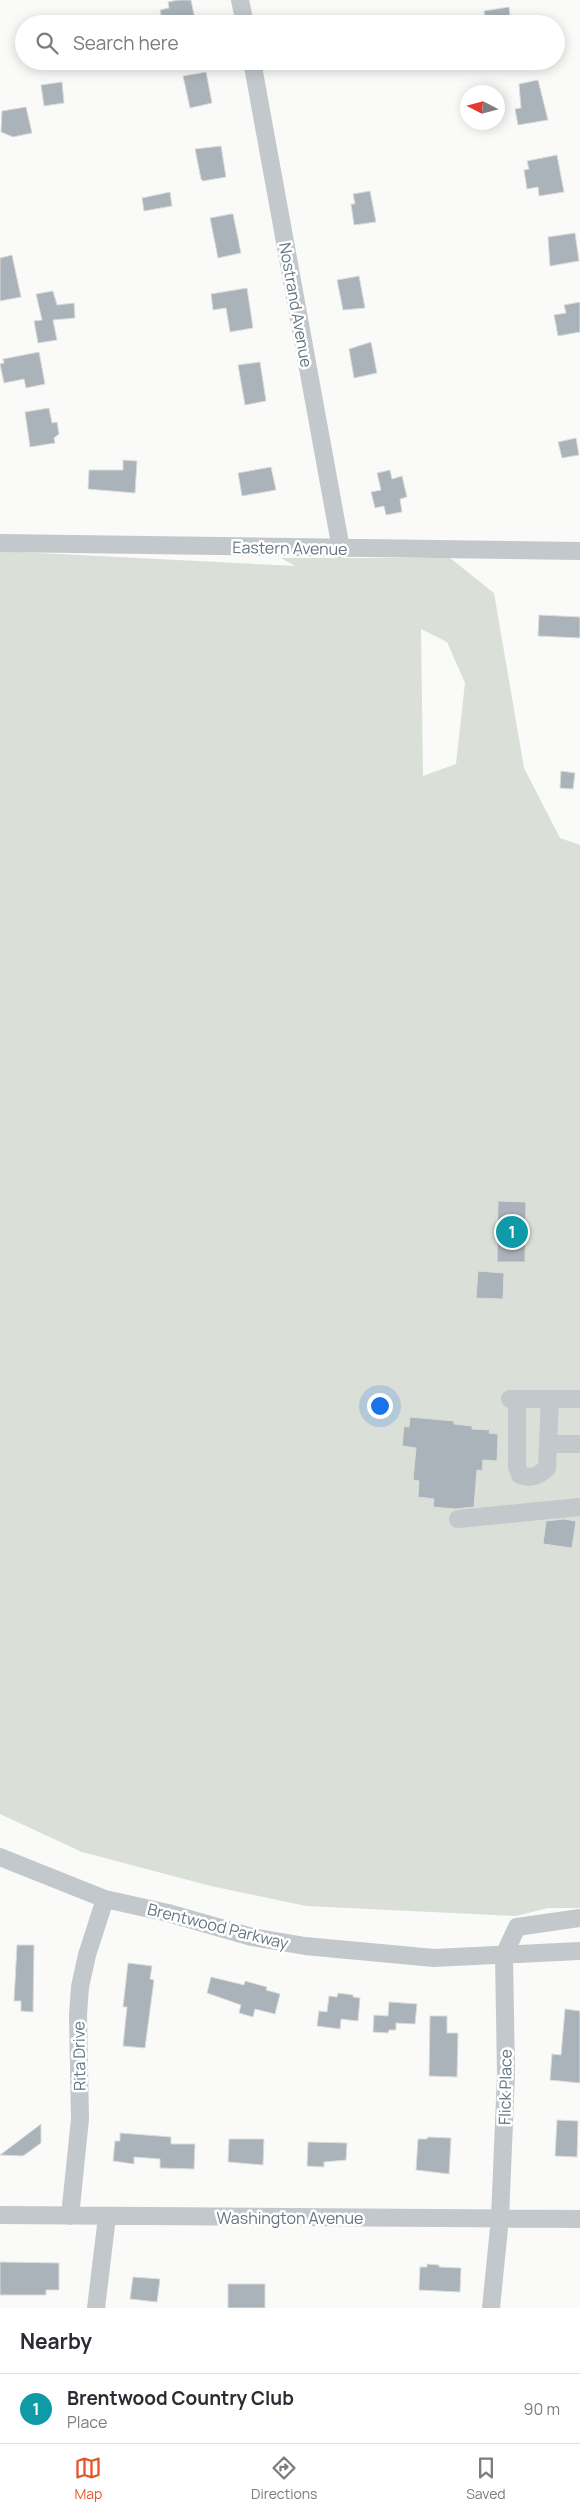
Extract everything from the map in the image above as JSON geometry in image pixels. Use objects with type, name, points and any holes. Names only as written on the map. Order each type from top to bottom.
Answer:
[{"type":"street","points":[[240,0],[243,15]]},
{"type":"street","name":"Nostrand Avenue","points":[[254,70],[341,549]]},
{"type":"street","name":"Eastern Avenue","points":[[1,540],[341,549],[580,551]]},
{"type":"street","points":[[550,1399],[547,1468],[539,1475],[529,1478],[520,1475],[516,1458],[513,1399],[550,1399],[580,1399]]},
{"type":"street","points":[[548,1444],[580,1444]]},
{"type":"street","points":[[458,1519],[580,1507]]},
{"type":"street","name":"Brentwood Parkway","points":[[0,1857],[105,1899],[168,1914],[252,1938],[305,1946],[434,1958],[580,1952]]},
{"type":"street","name":"Rita Drive","points":[[70,2216],[80,2119],[78,2015],[80,1987],[87,1955],[105,1899]]},
{"type":"street","points":[[504,1955],[517,1927],[580,1918]]},
{"type":"street","name":"Flick Place","points":[[491,2308],[500,2218],[506,2075],[504,1955]]},
{"type":"street","name":"Washington Avenue","points":[[0,2215],[580,2219]]},
{"type":"street","points":[[96,2308],[107,2217]]},
{"type":"shaded area","points":[[0,551],[295,566],[281,558],[450,558],[494,593],[524,768],[560,838],[580,845],[580,1908],[548,1908],[516,1916],[306,1906],[211,1886],[82,1852],[0,1814]],"holes":[[[421,629],[447,642],[465,683],[456,764],[423,776]]]},
{"type":"building","points":[[191,0],[194,15],[161,15],[160,10],[169,8],[168,2]]},
{"type":"building","points":[[509,7],[510,15],[485,15],[484,11]]},
{"type":"building","points":[[206,72],[212,103],[190,108],[183,76]]},
{"type":"building","points":[[538,80],[548,120],[518,125],[515,109],[521,108],[519,84]]},
{"type":"building","points":[[62,82],[64,103],[44,106],[41,85]]},
{"type":"building","points":[[26,107],[32,133],[13,137],[1,132],[2,111]]},
{"type":"building","points":[[221,146],[226,177],[203,181],[195,149]]},
{"type":"building","points":[[557,155],[564,192],[539,196],[538,187],[527,189],[524,170],[529,169],[527,161]]},
{"type":"building","points":[[370,191],[376,222],[354,225],[351,204],[355,204],[353,194]]},
{"type":"building","points":[[170,192],[172,206],[144,211],[142,198]]},
{"type":"building","points":[[233,214],[241,253],[218,258],[210,218]]},
{"type":"building","points":[[575,233],[579,261],[550,266],[548,237]]},
{"type":"building","points":[[12,255],[21,297],[0,301],[0,258]]},
{"type":"building","points":[[359,276],[365,308],[343,310],[337,280]]},
{"type":"building","points":[[247,288],[253,328],[230,332],[226,308],[213,310],[211,294]]},
{"type":"building","points":[[53,291],[57,305],[74,303],[75,318],[53,320],[57,340],[38,343],[34,321],[42,320],[36,294]]},
{"type":"building","points":[[580,302],[580,332],[558,336],[554,315],[566,313],[564,305]]},
{"type":"building","points":[[371,342],[377,373],[354,378],[349,349]]},
{"type":"building","points":[[39,352],[45,384],[26,388],[24,379],[4,383],[0,364],[4,363],[3,359]]},
{"type":"building","points":[[260,362],[266,401],[245,405],[238,365]]},
{"type":"building","points":[[49,408],[52,423],[57,422],[59,434],[54,438],[55,443],[30,447],[25,412]]},
{"type":"building","points":[[576,438],[579,455],[562,458],[558,442]]},
{"type":"building","points":[[123,460],[137,461],[135,493],[88,489],[89,470],[123,470]]},
{"type":"building","points":[[271,467],[276,490],[242,496],[238,473]]},
{"type":"building","points":[[390,470],[392,479],[402,476],[407,497],[400,499],[402,512],[386,515],[384,506],[375,508],[371,492],[381,490],[377,473]]},
{"type":"building","points":[[539,615],[580,617],[580,638],[538,636]]},
{"type":"building","points":[[561,771],[575,773],[573,789],[560,788]]},
{"type":"building","points":[[498,1201],[526,1202],[525,1262],[497,1262]]},
{"type":"building","points":[[478,1271],[504,1273],[503,1299],[476,1298]]},
{"type":"building","points":[[410,1417],[454,1421],[454,1424],[472,1426],[472,1429],[490,1430],[489,1433],[498,1434],[497,1461],[483,1460],[482,1471],[477,1470],[474,1507],[455,1509],[433,1507],[434,1499],[418,1497],[419,1481],[413,1480],[416,1448],[402,1446],[404,1426],[409,1427]]},
{"type":"building","points":[[564,1519],[576,1521],[572,1548],[543,1544],[546,1521]]},
{"type":"building","points":[[17,1945],[34,1945],[33,2012],[21,2011],[21,2001],[14,2001]]},
{"type":"building","points":[[128,1963],[152,1966],[150,1979],[154,1980],[145,2048],[123,2046],[127,2007],[123,2007]]},
{"type":"building","points":[[211,1977],[244,1985],[245,1981],[267,1987],[266,1990],[280,1994],[275,2014],[255,2009],[253,2017],[239,2013],[241,2005],[207,1993]]},
{"type":"building","points":[[338,1993],[360,1998],[358,2021],[341,2019],[340,2029],[317,2026],[319,2011],[327,2012],[329,1996],[337,1997]]},
{"type":"building","points":[[389,2002],[417,2004],[415,2024],[396,2023],[396,2030],[389,2030],[388,2033],[373,2032],[374,2015],[388,2016]]},
{"type":"building","points":[[565,2009],[580,2011],[580,2083],[550,2080],[552,2054],[561,2055]]},
{"type":"building","points":[[430,2016],[447,2016],[447,2033],[458,2033],[457,2077],[429,2076]]},
{"type":"building","points":[[557,2120],[578,2121],[577,2157],[555,2156]]},
{"type":"building","points":[[41,2124],[41,2143],[23,2156],[0,2155]]},
{"type":"building","points":[[120,2133],[171,2137],[171,2144],[195,2144],[194,2169],[160,2168],[160,2159],[134,2157],[134,2164],[113,2161],[115,2141],[120,2141]]},
{"type":"building","points":[[428,2137],[451,2138],[449,2174],[416,2170],[418,2139],[427,2139]]},
{"type":"building","points":[[229,2139],[264,2139],[263,2165],[228,2162]]},
{"type":"building","points":[[308,2142],[347,2143],[346,2160],[324,2162],[324,2167],[307,2166]]},
{"type":"building","points":[[0,2262],[59,2263],[59,2290],[46,2290],[46,2295],[0,2295]]},
{"type":"building","points":[[427,2264],[439,2265],[439,2267],[461,2268],[460,2292],[419,2290],[420,2267],[427,2267]]},
{"type":"building","points":[[133,2277],[160,2279],[157,2302],[130,2299]]},
{"type":"building","points":[[228,2284],[265,2284],[265,2308],[228,2308]]},
{"type":"place","name":"Brentwood Country Club","points":[[512,1232]]}]
